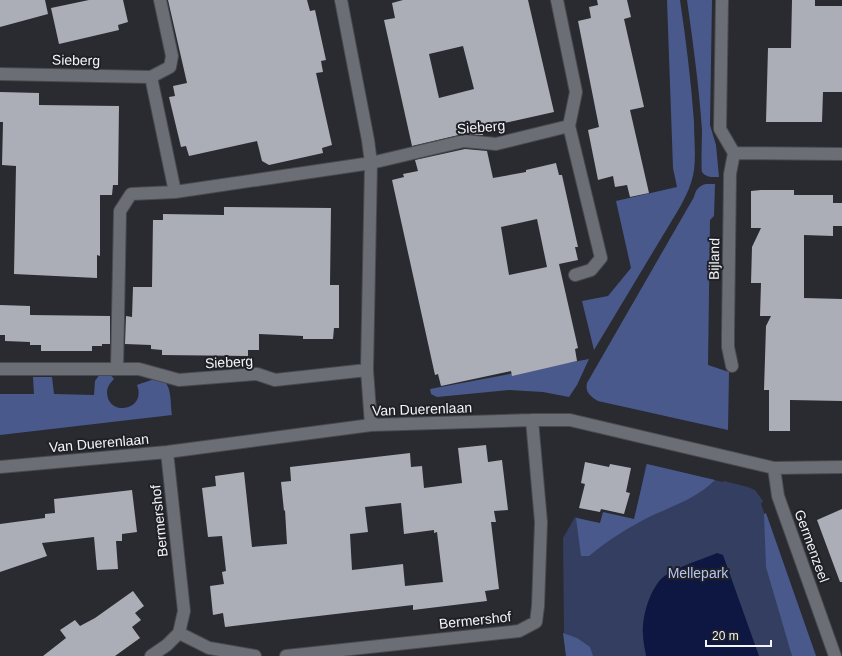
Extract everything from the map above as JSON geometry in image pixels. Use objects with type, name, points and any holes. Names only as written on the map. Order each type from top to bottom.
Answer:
[{"type":"street","name":"Sieberg","points":[[0,74],[152,76],[170,67],[172,56],[160,0]]},
{"type":"street","points":[[341,0],[368,140],[371,163],[367,370],[371,425]]},
{"type":"street","points":[[557,0],[576,92],[569,126],[601,258],[591,270],[575,275]]},
{"type":"street","points":[[722,0],[720,129],[734,153],[842,154]]},
{"type":"street","points":[[152,76],[175,192]]},
{"type":"street","name":"Sieberg","points":[[117,369],[120,211],[131,194],[175,192],[371,163],[464,141],[496,144],[569,126]]},
{"type":"street","name":"Bijland","points":[[732,366],[728,346],[730,174],[734,153]]},
{"type":"street","name":"Sieberg","points":[[0,369],[139,369],[179,380],[257,374],[275,380],[367,370]]},
{"type":"street","name":"Bermershof","points":[[286,656],[519,631],[536,622],[541,522],[532,420]]},
{"type":"street","name":"Van Duerenlaan","points":[[0,467],[167,452],[371,425],[570,420],[774,468],[842,467]]},
{"type":"street","name":"Bermershof","points":[[167,452],[184,611],[179,633]]},
{"type":"street","name":"Germenzeel","points":[[774,468],[778,496],[835,656]]},
{"type":"street","points":[[151,656],[167,645],[179,633],[209,648],[255,656]]},
{"type":"green space","name":"Mellepark","points":[[646,464],[724,481],[755,490],[763,501],[761,504],[816,656],[566,656],[564,633],[563,538],[575,517],[601,524],[635,519]]},
{"type":"shaded area","points":[[667,0],[680,0],[694,122],[695,158],[692,180],[680,207],[594,350],[582,301],[608,296],[631,268],[616,201],[677,187],[673,168]]},
{"type":"shaded area","points":[[687,0],[712,0],[710,125],[716,145],[719,177],[708,176],[702,172],[701,114]]},
{"type":"shaded area","points":[[706,184],[715,184],[714,216],[710,220],[708,365],[729,372],[728,430],[598,401],[587,391],[587,383],[697,190],[699,187]]},
{"type":"shaded area","points":[[589,359],[577,385],[569,397],[543,392],[509,390],[437,397],[431,394],[430,389]]},
{"type":"shaded area","points":[[100,374],[106,374],[113,377],[114,379],[109,385],[107,393],[109,401],[114,406],[120,408],[126,408],[137,401],[139,394],[137,385],[154,379],[161,380],[168,387],[170,392],[172,415],[0,435],[0,394],[34,394],[33,377],[52,377],[54,394],[94,395],[95,381]]},
{"type":"shaded area","points":[[647,464],[715,480],[693,497],[651,516],[627,529],[589,556],[581,556],[576,518],[600,523],[603,512],[634,519]]},
{"type":"shaded area","points":[[766,513],[816,656],[792,656],[766,567],[764,514]]},
{"type":"shaded area","points":[[717,553],[723,555],[759,656],[646,656],[643,637],[645,613],[647,605],[657,584],[666,575],[688,564]]},
{"type":"shaded area","points":[[563,633],[577,638],[590,647],[593,656],[566,656]]},
{"type":"building","points":[[0,0],[45,0],[48,14],[0,27]]},
{"type":"building","points":[[89,0],[123,0],[128,22],[118,25],[119,30],[59,44],[51,8]]},
{"type":"building","points":[[168,0],[307,0],[310,11],[315,10],[326,60],[321,61],[323,72],[316,73],[332,145],[322,148],[323,153],[269,165],[262,161],[257,141],[189,156],[186,146],[181,147],[169,97],[175,96],[173,86],[187,83]]},
{"type":"building","points":[[403,0],[528,0],[554,112],[482,128],[483,135],[463,134],[412,146],[384,20],[395,18],[392,3]],"holes":[[[463,46],[474,89],[439,98],[429,54]]]},
{"type":"building","points":[[597,0],[627,0],[631,17],[624,19],[644,107],[630,110],[649,193],[630,197],[627,185],[615,187],[613,176],[598,180],[588,130],[599,127],[578,21],[591,18],[589,7],[598,5]]},
{"type":"building","points":[[792,0],[815,0],[815,6],[842,6],[842,92],[823,92],[822,122],[766,122],[768,48],[791,48]]},
{"type":"building","points":[[0,92],[39,93],[39,105],[119,106],[118,185],[113,185],[112,195],[100,195],[100,256],[97,255],[97,278],[14,274],[16,166],[2,165],[3,122],[0,122]]},
{"type":"building","points":[[465,149],[487,151],[493,178],[526,172],[526,170],[556,163],[559,175],[562,175],[578,247],[575,247],[578,260],[559,264],[578,348],[575,349],[577,361],[512,376],[511,371],[441,386],[438,374],[435,375],[392,180],[404,177],[403,174],[418,171],[415,160]],"holes":[[[537,219],[547,267],[509,275],[501,227]]]},
{"type":"building","points":[[794,190],[794,195],[833,195],[833,203],[842,203],[842,226],[833,226],[833,236],[804,235],[804,298],[842,299],[842,401],[790,400],[790,431],[769,431],[769,390],[764,390],[766,326],[771,316],[760,316],[761,283],[751,283],[752,247],[761,228],[751,228],[751,191]]},
{"type":"building","points":[[224,207],[331,208],[330,285],[339,285],[339,328],[334,328],[333,339],[303,339],[303,336],[259,334],[259,350],[248,350],[248,356],[162,355],[162,350],[151,349],[151,345],[125,344],[126,316],[132,317],[133,287],[152,287],[153,220],[163,220],[163,214],[224,215]]},
{"type":"building","points":[[0,305],[30,306],[30,315],[110,316],[110,344],[92,346],[92,351],[41,351],[41,345],[30,345],[30,342],[5,341],[5,335],[0,335]]},
{"type":"building","points":[[486,445],[488,462],[502,460],[508,510],[494,511],[496,522],[491,522],[499,589],[485,591],[487,601],[413,610],[413,605],[225,627],[223,613],[213,615],[210,586],[224,584],[222,572],[226,571],[222,536],[208,537],[202,488],[216,486],[215,476],[244,472],[252,547],[287,544],[285,510],[284,511],[281,482],[291,481],[290,467],[410,453],[411,467],[422,466],[424,488],[462,483],[458,448]],"holes":[[[401,503],[404,534],[434,530],[434,533],[437,532],[443,582],[405,586],[403,564],[352,570],[350,534],[368,532],[365,507]]]},
{"type":"building","points":[[585,462],[609,467],[610,464],[631,468],[626,492],[630,493],[624,514],[601,509],[600,512],[579,508],[585,484],[581,483]]},
{"type":"building","points":[[132,490],[137,532],[122,534],[122,541],[116,541],[118,569],[97,570],[94,537],[42,543],[47,556],[0,572],[0,524],[45,518],[45,514],[55,513],[54,499]]},
{"type":"building","points":[[842,509],[842,582],[840,582],[817,520]]},
{"type":"building","points":[[133,591],[144,606],[135,613],[141,620],[132,627],[140,638],[115,656],[43,656],[66,638],[60,630],[75,620],[80,626],[95,618]]}]
